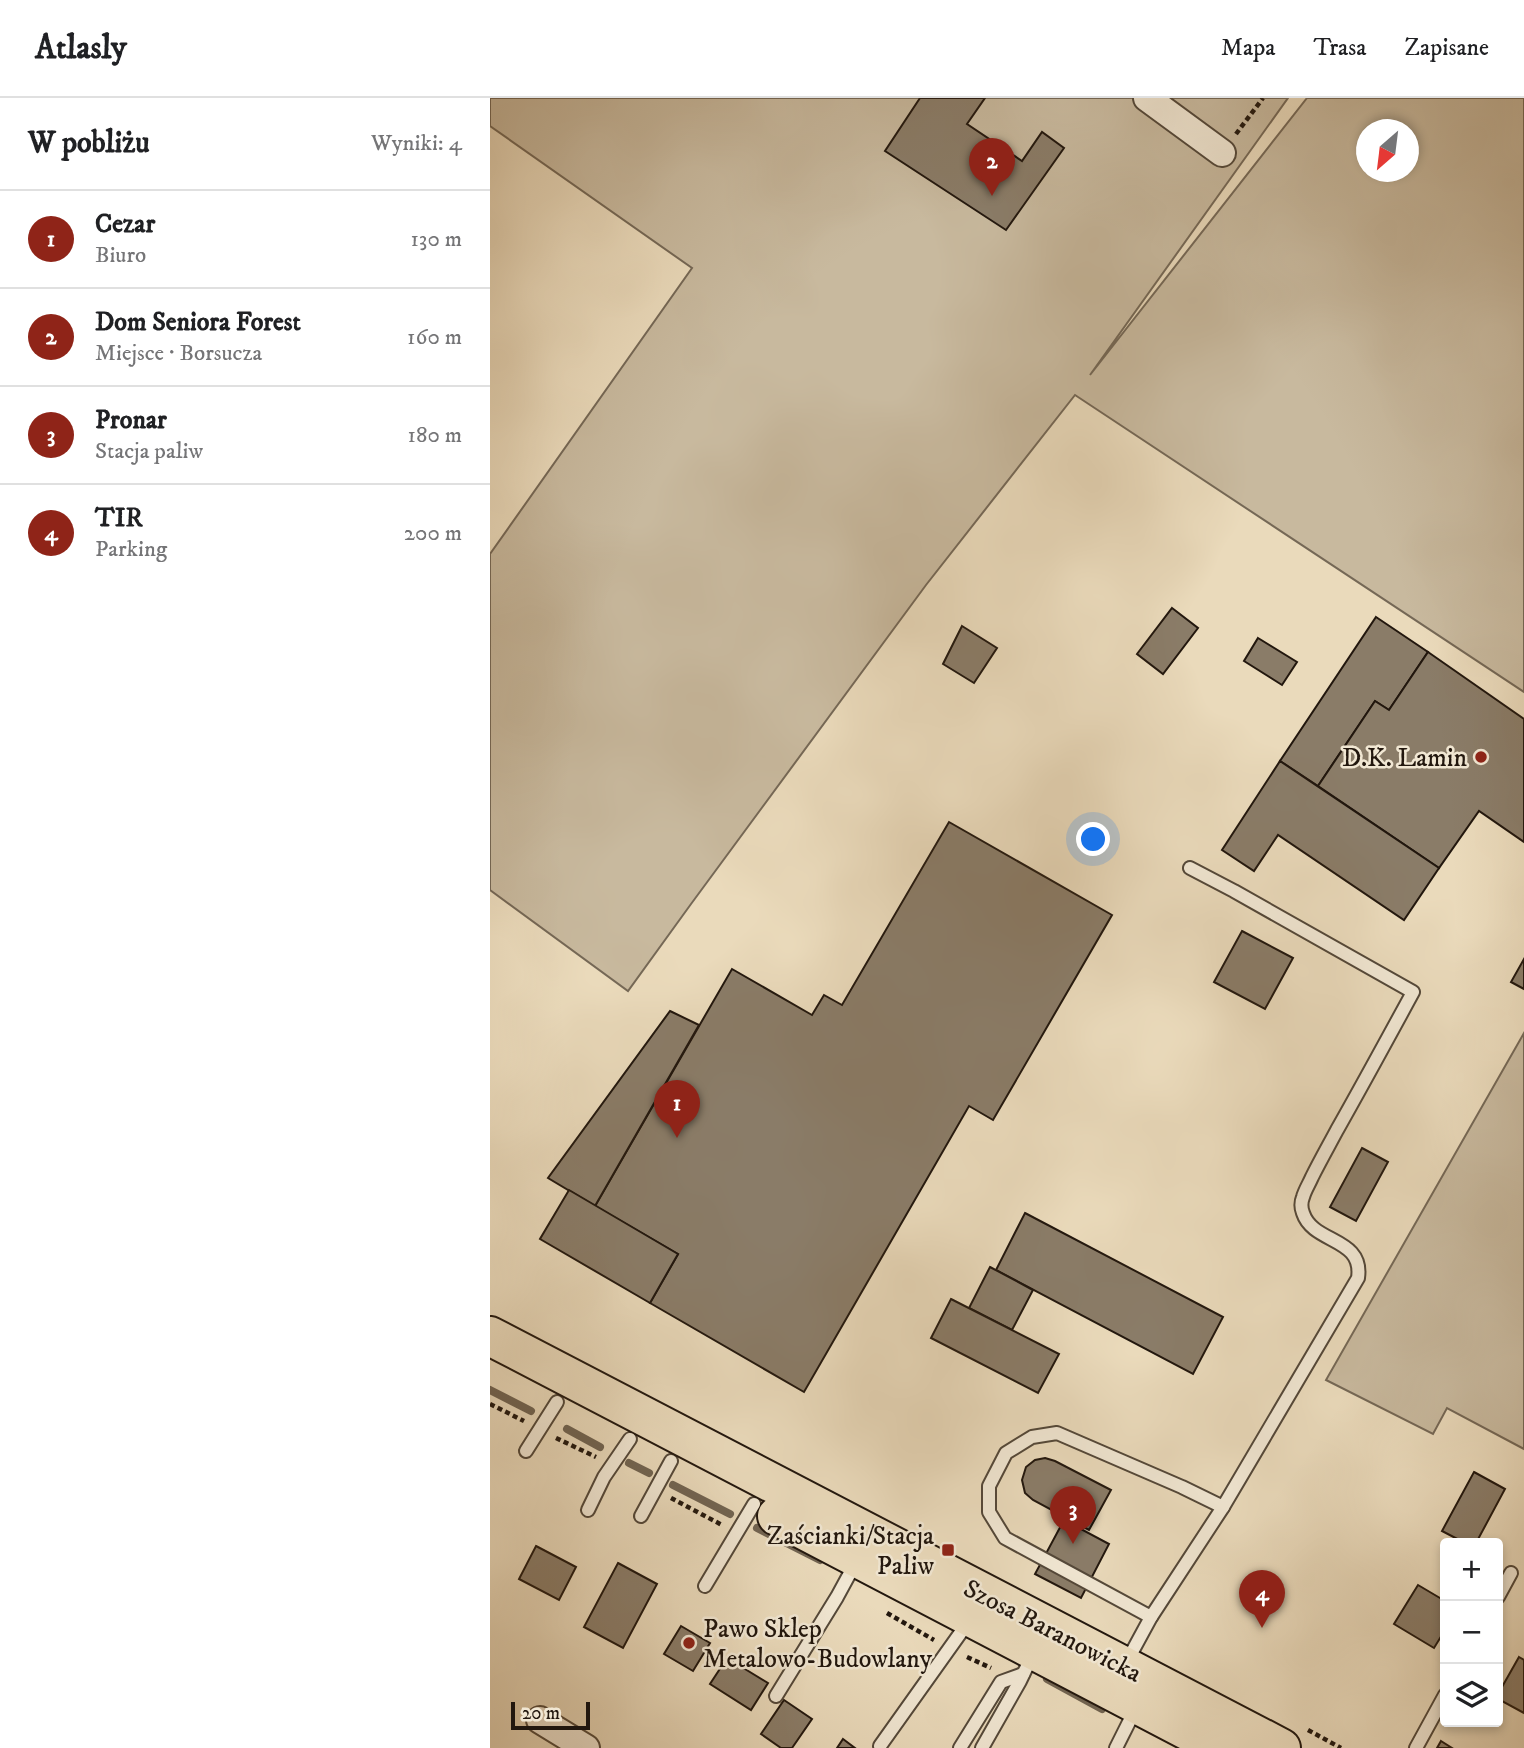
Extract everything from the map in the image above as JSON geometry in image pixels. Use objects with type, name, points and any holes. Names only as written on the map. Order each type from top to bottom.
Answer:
[{"type":"main road","points":[[490,1322],[572,1390]]},
{"type":"main road","name":"Szosa Baranowicka","points":[[490,1336],[572,1390],[692,1462],[754,1504],[842,1540],[955,1609],[1029,1662],[1129,1690]]},
{"type":"main road","points":[[490,1351],[572,1390]]},
{"type":"main road","name":"Szosa Baranowicka","points":[[490,1366],[572,1390],[630,1439],[692,1462],[1217,1736],[1281,1748]]},
{"type":"main road","points":[[955,1609],[983,1608],[1110,1671],[1129,1690]]},
{"type":"street","points":[[1147,98],[1222,153]]},
{"type":"street","points":[[540,1720],[586,1748]]},
{"type":"lane","points":[[1116,1748],[1129,1690],[1151,1617],[1223,1507],[1358,1278],[1359,1269],[1353,1253],[1308,1223],[1301,1206],[1324,1154],[1413,992],[1190,868]]},
{"type":"lane","points":[[526,1451],[572,1390]]},
{"type":"lane","points":[[1151,1617],[1005,1538],[989,1512],[989,1486],[1006,1453],[1032,1437],[1057,1433],[1223,1507]]},
{"type":"lane","points":[[588,1510],[604,1478],[630,1439]]},
{"type":"lane","points":[[641,1516],[692,1462]]},
{"type":"lane","points":[[705,1586],[754,1504]]},
{"type":"lane","points":[[776,1696],[837,1597],[842,1540]]},
{"type":"lane","points":[[1503,1588],[1511,1573]]},
{"type":"lane","points":[[880,1746],[955,1609]]},
{"type":"lane","points":[[960,1748],[1001,1682],[1029,1662]]},
{"type":"lane","points":[[982,1748],[1029,1662]]},
{"type":"lane","points":[[1416,1748],[1440,1704]]},
{"type":"path","points":[[1222,153],[1263,98]]},
{"type":"shaded area","points":[[490,98],[1288,98],[1090,375],[1307,98],[1524,98],[1524,692],[1075,395],[926,585],[628,991],[490,890],[490,554],[692,268],[490,126]]},
{"type":"shaded area","points":[[1524,1033],[1524,1449],[1447,1408],[1433,1434],[1326,1380]]},
{"type":"building","points":[[920,98],[985,98],[967,124],[1022,161],[1042,132],[1064,148],[1006,230],[885,151]]},
{"type":"building","points":[[1172,608],[1198,628],[1163,674],[1137,654]]},
{"type":"building","points":[[1376,617],[1428,652],[1389,710],[1375,701],[1318,786],[1280,761]]},
{"type":"building","points":[[962,626],[997,648],[974,683],[943,664]]},
{"type":"building","points":[[1258,638],[1297,662],[1282,685],[1244,661]]},
{"type":"building","points":[[1428,652],[1524,719],[1524,842],[1479,811],[1439,868],[1318,786],[1375,701],[1389,710]]},
{"type":"building","points":[[1280,761],[1439,868],[1404,920],[1278,835],[1254,871],[1222,850]]},
{"type":"building","points":[[949,822],[1112,915],[993,1120],[969,1106],[804,1392],[650,1303],[678,1254],[595,1206],[732,969],[812,1015],[824,995],[842,1005]]},
{"type":"building","points":[[1242,931],[1293,958],[1265,1009],[1214,982]]},
{"type":"building","points":[[1524,959],[1524,989],[1511,982]]},
{"type":"building","points":[[670,1011],[699,1025],[595,1206],[548,1178]]},
{"type":"building","points":[[1362,1148],[1388,1162],[1356,1221],[1330,1207]]},
{"type":"building","points":[[569,1190],[678,1254],[650,1303],[540,1239]]},
{"type":"building","points":[[1025,1213],[1223,1317],[1193,1374],[996,1270]]},
{"type":"building","points":[[990,1267],[1033,1290],[1012,1330],[969,1308]]},
{"type":"building","points":[[951,1299],[1059,1354],[1038,1393],[931,1338]]},
{"type":"building","points":[[1045,1458],[1111,1490],[1089,1530],[1025,1493],[1022,1480],[1026,1467],[1035,1460]]},
{"type":"building","points":[[1474,1472],[1505,1489],[1479,1538],[1455,1538],[1442,1531]]},
{"type":"building","points":[[1064,1520],[1109,1544],[1081,1598],[1035,1574]]},
{"type":"building","points":[[536,1546],[576,1567],[559,1600],[519,1579]]},
{"type":"building","points":[[618,1563],[657,1584],[623,1648],[584,1627]]},
{"type":"building","points":[[1418,1585],[1440,1598],[1440,1638],[1434,1648],[1394,1624]]},
{"type":"building","points":[[681,1626],[710,1643],[693,1671],[664,1654]]},
{"type":"building","points":[[1519,1657],[1524,1660],[1524,1713],[1503,1702],[1503,1685]]},
{"type":"building","points":[[727,1658],[768,1683],[751,1710],[710,1684]]},
{"type":"building","points":[[784,1700],[812,1719],[792,1748],[781,1748],[761,1734]]},
{"type":"building","points":[[843,1739],[855,1748],[837,1748]]},
{"type":"building","points":[[1441,1741],[1452,1748],[1437,1748]]},
{"type":"waterway","points":[[490,1390],[531,1411]]},
{"type":"waterway","points":[[567,1429],[600,1447]]},
{"type":"waterway","points":[[629,1463],[649,1473]]},
{"type":"waterway","points":[[673,1485],[730,1514]]},
{"type":"waterway","points":[[757,1528],[820,1560]]},
{"type":"waterway","points":[[1047,1679],[1102,1709]]},
{"type":"place","name":"Dom Seniora Forest","points":[[992,196]]},
{"type":"place","name":"D.K. Lamin","points":[[1481,757]]},
{"type":"place","name":"Cezar","points":[[677,1138]]},
{"type":"place","name":"Pronar","points":[[1073,1544]]},
{"type":"place","name":"Zaścianki/Stacja Paliw","points":[[948,1550]]},
{"type":"place","name":"TIR","points":[[1262,1628]]},
{"type":"place","name":"Pawo Sklep Metalowo-Budowlany","points":[[689,1643]]}]
